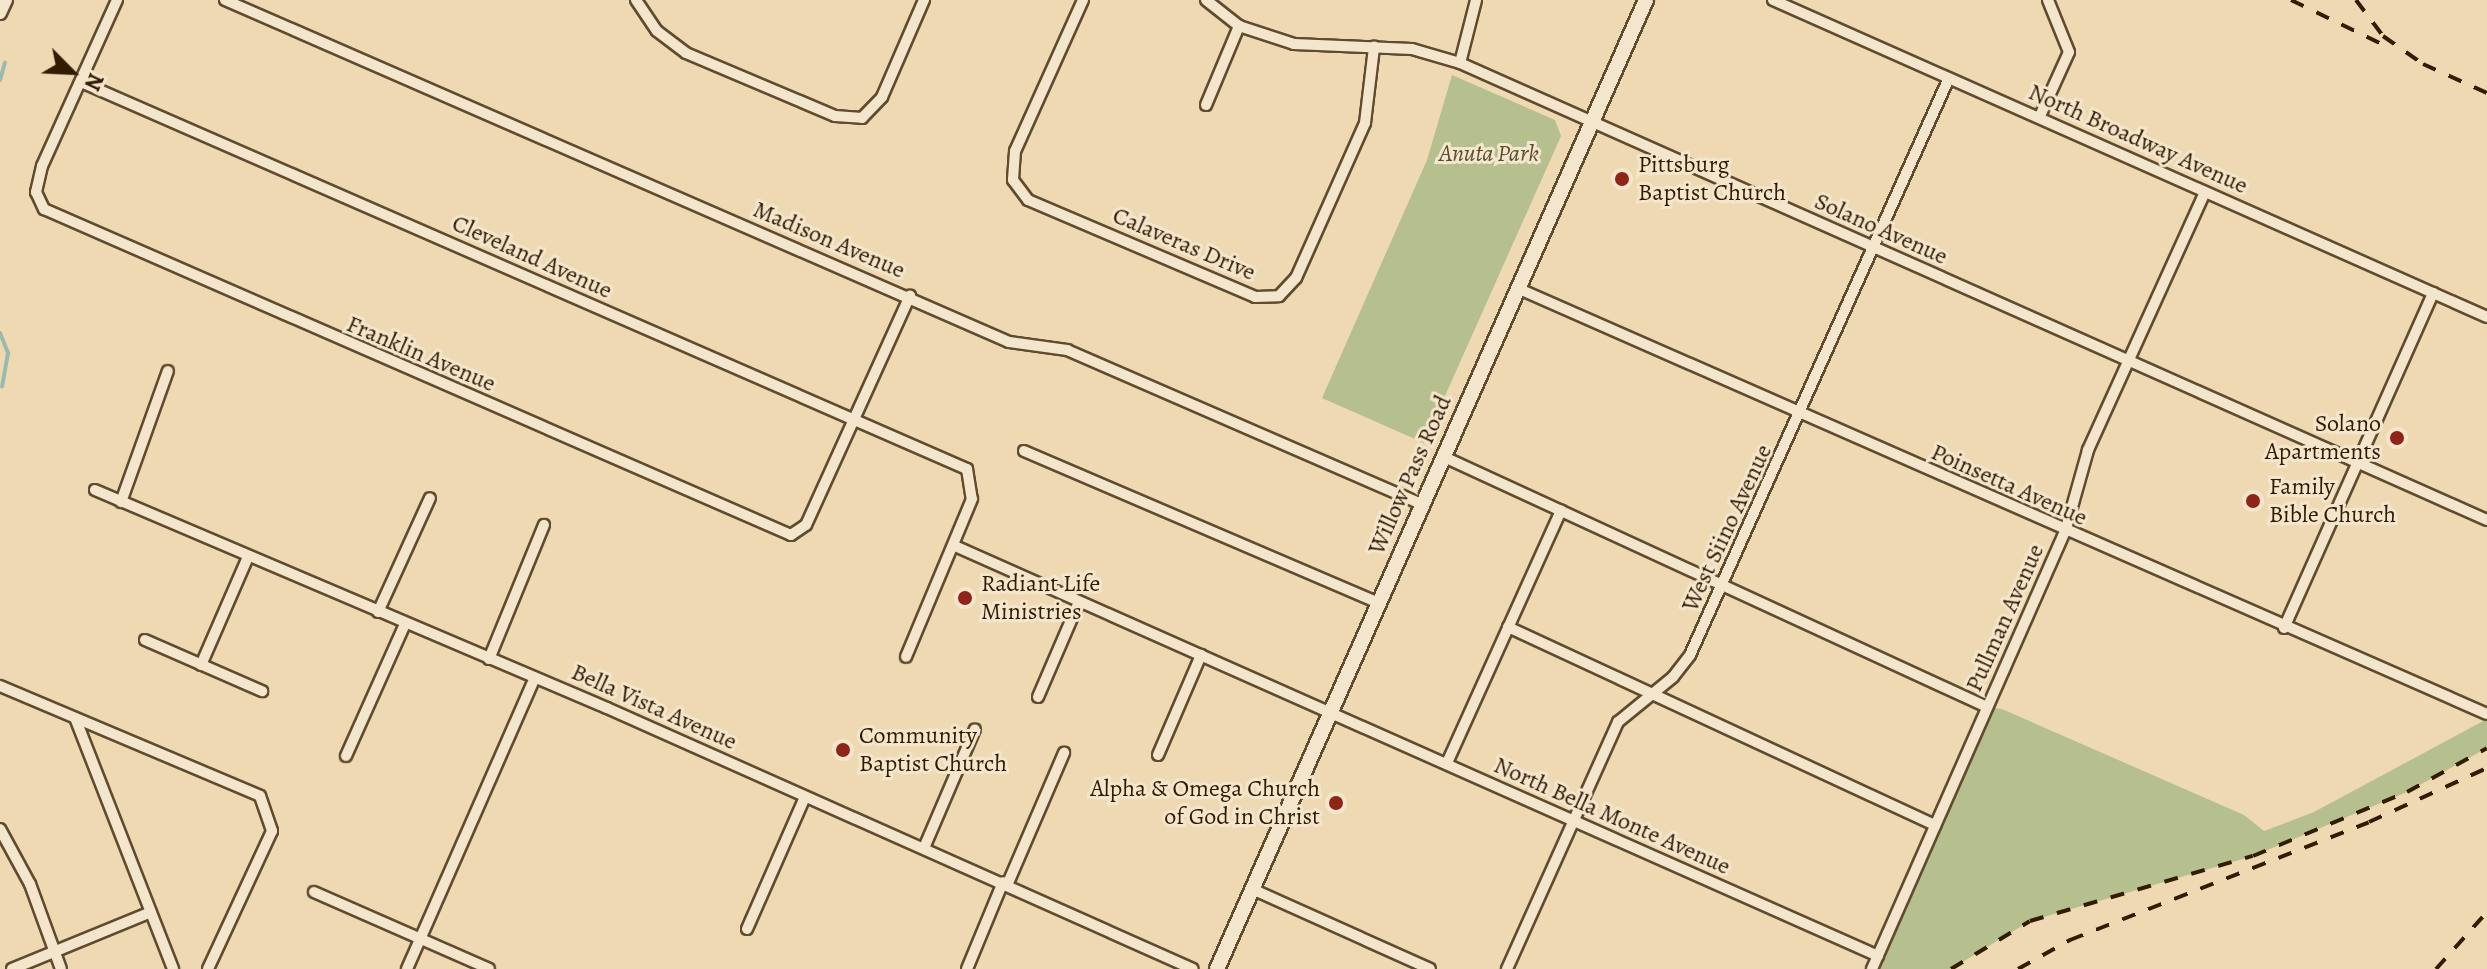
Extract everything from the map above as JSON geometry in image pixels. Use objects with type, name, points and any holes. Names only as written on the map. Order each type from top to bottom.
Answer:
[{"type":"main road","name":"Willow Pass Road","points":[[1217,969],[1646,0]]},
{"type":"street","points":[[0,13],[6,0]]},
{"type":"street","points":[[81,82],[117,0]]},
{"type":"street","name":"Madison Avenue","points":[[225,0],[910,296],[1009,342],[1067,350],[1421,504]]},
{"type":"street","points":[[636,0],[657,31],[686,53],[835,116],[862,118],[882,97],[924,0]]},
{"type":"street","name":"Calaveras Drive","points":[[1083,0],[1015,151],[1013,180],[1028,200],[1255,297],[1279,296],[1296,278],[1365,123],[1374,47]]},
{"type":"street","name":"Solano Avenue","points":[[1206,0],[1239,26],[1294,44],[1412,49],[1460,63],[2487,520]]},
{"type":"street","points":[[1460,63],[1476,0]]},
{"type":"street","name":"North Broadway Avenue","points":[[1773,0],[2487,317]]},
{"type":"street","points":[[2040,116],[2069,52],[2048,0]]},
{"type":"street","points":[[1206,105],[1239,26]]},
{"type":"street","name":"West Siino Avenue","points":[[1507,969],[1618,722],[1650,692],[1673,677],[1690,655],[1801,414],[1949,78]]},
{"type":"street","name":"Franklin Avenue","points":[[81,82],[42,166],[39,202],[72,224],[791,535],[806,525],[854,420]]},
{"type":"street","name":"Cleveland Avenue","points":[[81,82],[967,469],[972,499],[955,546]]},
{"type":"street","name":"Pullman Avenue","points":[[1872,969],[2065,532],[2088,450],[2205,192]]},
{"type":"street","name":"Poinsetta Avenue","points":[[1517,288],[2065,532],[2487,714]]},
{"type":"street","points":[[2284,628],[2433,293]]},
{"type":"street","points":[[854,420],[910,296]]},
{"type":"street","points":[[121,502],[168,371]]},
{"type":"street","points":[[1024,451],[1378,603]]},
{"type":"street","points":[[1442,456],[1725,583],[1987,707]]},
{"type":"street","name":"Bella Vista Avenue","points":[[95,490],[1006,882],[1193,969]]},
{"type":"street","points":[[378,612],[430,498]]},
{"type":"street","points":[[1447,763],[1561,510]]},
{"type":"street","points":[[489,659],[544,525]]},
{"type":"street","points":[[906,657],[955,546]]},
{"type":"street","name":"North Bella Monte Avenue","points":[[955,546],[1878,956]]},
{"type":"street","points":[[201,665],[248,557]]},
{"type":"street","points":[[1038,697],[1079,602]]},
{"type":"street","points":[[346,756],[405,624]]},
{"type":"street","points":[[1508,627],[1935,825]]},
{"type":"street","points":[[145,640],[262,691]]},
{"type":"street","points":[[1158,755],[1201,655]]},
{"type":"street","points":[[407,969],[535,678]]},
{"type":"street","points":[[0,686],[260,796],[271,816],[272,831],[208,969]]},
{"type":"street","points":[[76,720],[173,969]]},
{"type":"street","points":[[924,848],[975,729]]},
{"type":"street","points":[[967,969],[1064,753]]},
{"type":"street","points":[[747,929],[805,797]]},
{"type":"street","points":[[0,829],[30,884],[61,969]]},
{"type":"street","points":[[1252,889],[1430,969]]},
{"type":"street","points":[[314,892],[489,969]]},
{"type":"street","points":[[12,969],[151,912]]},
{"type":"green space","name":"Anuta Park","points":[[1452,75],[1555,120],[1561,136],[1424,443],[1322,398],[1427,160]]},
{"type":"green space","points":[[1987,707],[2002,709],[2244,815],[2264,831],[2314,812],[2487,719],[2487,748],[2407,792],[2253,856],[2030,921],[1951,969],[1872,969]]},
{"type":"waterway","points":[[0,80],[5,63]]},
{"type":"waterway","points":[[0,333],[8,353],[2,386]]},
{"type":"railway","points":[[2291,0],[2390,48]]},
{"type":"railway","points":[[2356,0],[2383,36],[2423,64],[2487,93]]},
{"type":"railway","points":[[1951,969],[2030,921],[2253,856],[2407,792],[2487,748]]},
{"type":"railway","points":[[2018,969],[2070,940],[2369,822],[2487,768]]},
{"type":"railway","points":[[2436,969],[2487,912]]},
{"type":"place","name":"Pittsburg Baptist Church","points":[[1622,179]]},
{"type":"place","name":"Solano Apartments","points":[[2397,438]]},
{"type":"place","name":"Family Bible Church","points":[[2253,501]]},
{"type":"place","name":"Radiant Life Ministries","points":[[965,598]]},
{"type":"place","name":"Community Baptist Church","points":[[843,750]]},
{"type":"place","name":"Alpha & Omega Church of God in Christ","points":[[1336,803]]}]
